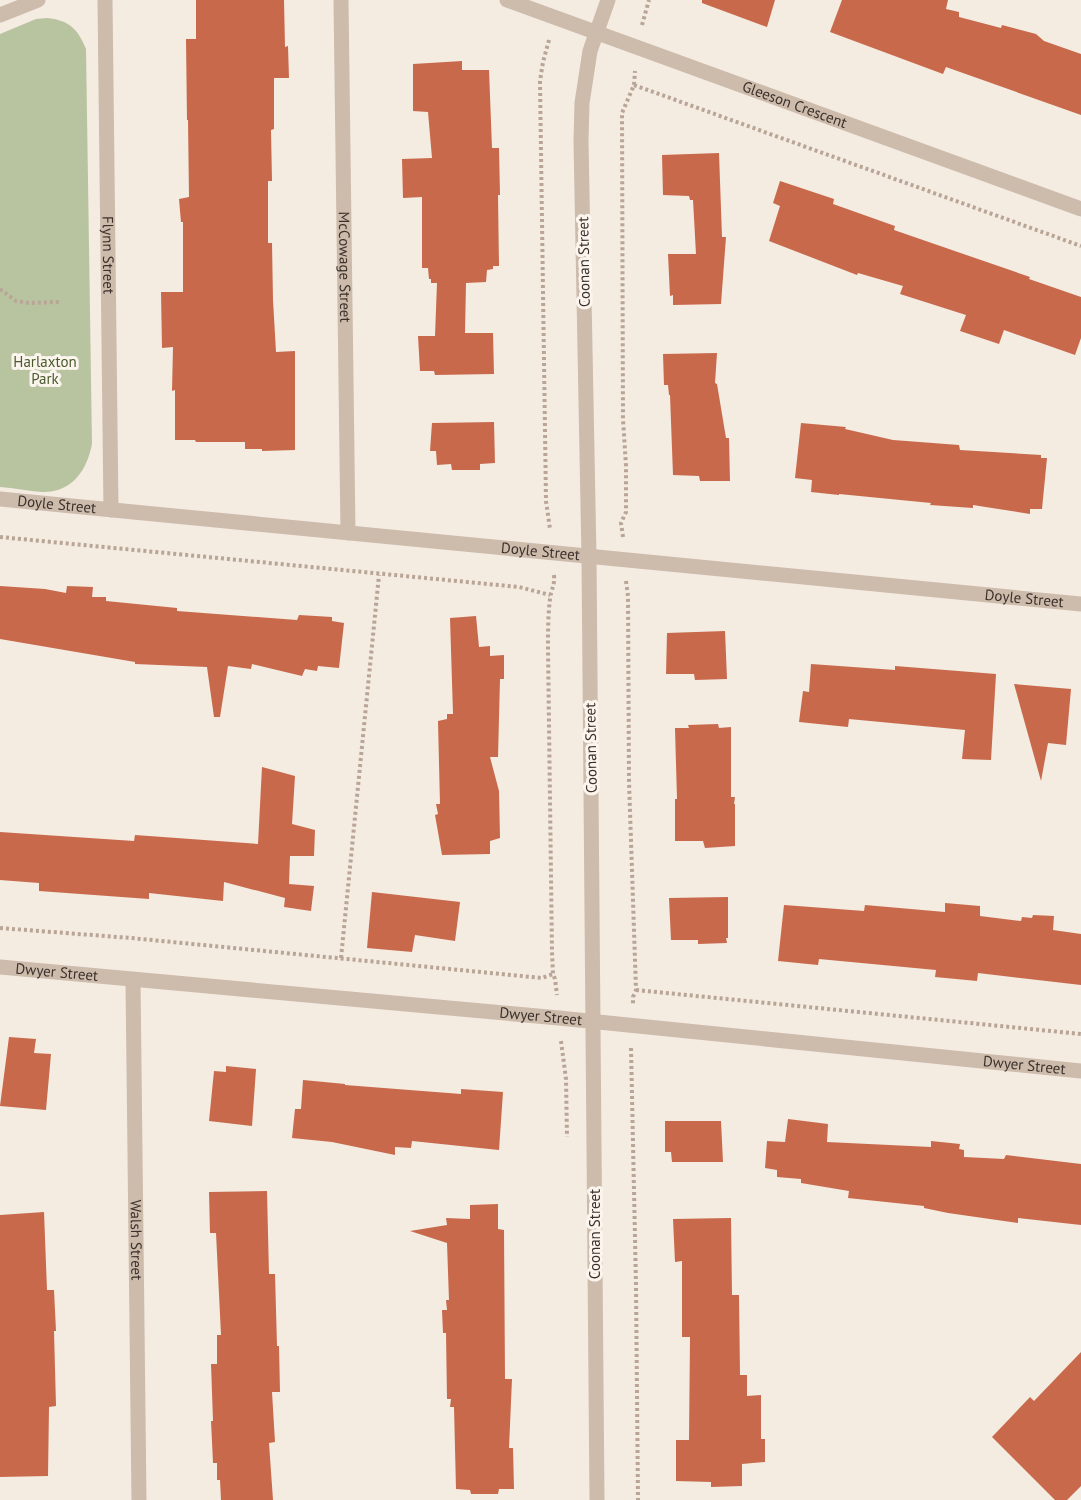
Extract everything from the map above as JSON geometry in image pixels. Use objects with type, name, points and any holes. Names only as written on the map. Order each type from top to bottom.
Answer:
[{"type":"street","points":[[0,15],[38,0]]},
{"type":"street","name":"Flynn Street","points":[[105,0],[111,510]]},
{"type":"street","name":"McCowage Street","points":[[342,0],[348,533]]},
{"type":"street","name":"Gleeson Crescent","points":[[507,0],[1081,209]]},
{"type":"street","name":"Coonan Street","points":[[597,1500],[589,557],[581,141],[582,103],[590,51],[608,0]]},
{"type":"street","name":"Doyle Street","points":[[0,499],[1081,604]]},
{"type":"street","name":"Dwyer Street","points":[[0,967],[594,1022],[1081,1071]]},
{"type":"street","name":"Walsh Street","points":[[133,980],[139,1500]]},
{"type":"path","points":[[638,1500],[631,1060],[633,997],[636,990],[629,781],[628,596],[621,523],[626,512],[623,419],[622,113],[634,85],[644,16],[649,0]]},
{"type":"path","points":[[634,85],[1081,246]]},
{"type":"path","points":[[0,289],[16,301],[60,302]]},
{"type":"path","points":[[0,537],[519,587],[550,595]]},
{"type":"path","points":[[341,958],[379,575]]},
{"type":"path","points":[[0,928],[142,939],[542,978],[553,974]]},
{"type":"path","points":[[636,990],[1081,1034]]},
{"type":"green space","name":"Harlaxton Park","points":[[47,18],[67,23],[80,36],[86,49],[92,444],[82,471],[70,484],[62,489],[42,492],[0,487],[0,34],[36,19]]},
{"type":"building","points":[[196,0],[284,0],[285,47],[288,46],[289,78],[274,78],[274,129],[271,130],[272,181],[268,181],[268,243],[272,243],[276,352],[295,351],[295,450],[245,449],[245,442],[175,440],[175,390],[172,391],[173,347],[162,348],[161,292],[183,292],[183,222],[181,222],[179,199],[189,197],[186,39],[196,39]]},
{"type":"building","points":[[702,0],[775,0],[767,27],[702,3]]},
{"type":"building","points":[[842,0],[948,0],[946,9],[959,12],[959,17],[1036,34],[1044,41],[1081,54],[1081,115],[946,67],[943,74],[830,32]]},
{"type":"building","points":[[462,61],[462,70],[489,70],[492,148],[499,148],[499,266],[493,266],[493,269],[487,270],[486,282],[466,283],[465,333],[493,333],[494,374],[435,375],[434,371],[420,371],[418,336],[435,336],[437,283],[431,283],[428,268],[422,268],[422,197],[403,198],[402,159],[432,158],[428,112],[413,111],[413,64]]},
{"type":"building","points":[[719,153],[722,237],[726,237],[721,304],[673,305],[673,295],[670,296],[668,254],[696,254],[693,200],[690,200],[689,196],[663,195],[662,155]]},
{"type":"building","points":[[780,181],[834,199],[833,204],[895,226],[894,230],[1081,297],[1081,338],[1075,355],[1004,330],[999,344],[960,331],[966,315],[900,294],[903,286],[858,273],[857,275],[769,241],[780,206],[773,203]]},
{"type":"building","points":[[717,353],[715,383],[726,438],[729,438],[730,481],[700,481],[699,476],[673,475],[670,395],[668,385],[664,385],[663,354]]},
{"type":"building","points":[[494,422],[495,463],[480,464],[480,470],[452,470],[451,464],[437,465],[436,451],[430,451],[432,423]]},
{"type":"building","points":[[801,423],[846,427],[845,429],[893,440],[959,445],[960,450],[1041,455],[1041,458],[1047,458],[1042,509],[1030,509],[1030,514],[973,505],[973,508],[930,505],[931,503],[811,492],[812,480],[795,478]]},
{"type":"building","points":[[0,586],[66,593],[67,586],[93,587],[92,597],[106,597],[106,601],[177,608],[177,611],[297,620],[299,615],[332,617],[332,621],[344,623],[339,668],[318,666],[317,671],[305,669],[302,676],[252,664],[251,669],[228,666],[220,717],[214,717],[207,667],[135,664],[135,662],[0,639]]},
{"type":"building","points":[[476,616],[479,647],[490,646],[490,656],[504,655],[504,679],[500,679],[498,757],[490,757],[499,791],[500,838],[490,841],[490,854],[442,855],[435,815],[438,814],[436,804],[440,804],[438,721],[447,719],[447,714],[453,714],[450,618]]},
{"type":"building","points":[[725,631],[727,679],[695,680],[694,674],[666,674],[667,633]]},
{"type":"building","points":[[811,664],[895,670],[895,666],[996,674],[991,760],[962,759],[965,730],[849,719],[848,727],[799,722],[803,691],[809,692]]},
{"type":"building","points":[[1014,684],[1071,689],[1066,745],[1048,743],[1041,781]]},
{"type":"building","points":[[718,724],[719,728],[731,727],[731,797],[735,797],[735,846],[705,848],[703,841],[675,841],[675,799],[677,799],[675,728]]},
{"type":"building","points":[[262,767],[295,776],[292,824],[315,830],[314,856],[290,856],[289,884],[314,886],[311,911],[284,907],[285,898],[224,882],[223,901],[149,893],[149,899],[39,891],[39,883],[0,880],[0,832],[134,841],[135,835],[258,844]]},
{"type":"building","points":[[372,892],[460,902],[455,941],[415,935],[412,952],[367,948]]},
{"type":"building","points":[[728,897],[727,943],[698,944],[698,940],[671,940],[669,898]]},
{"type":"building","points":[[945,903],[980,906],[980,916],[1021,921],[1022,917],[1032,918],[1033,915],[1054,916],[1053,930],[1081,934],[1081,985],[978,973],[977,981],[935,977],[936,970],[819,959],[818,965],[778,961],[784,905],[864,911],[865,905],[945,912]]},
{"type":"building","points":[[9,1037],[36,1039],[34,1053],[51,1054],[46,1110],[0,1106]]},
{"type":"building","points":[[226,1066],[256,1069],[252,1126],[209,1121],[214,1071],[226,1072]]},
{"type":"building","points":[[303,1080],[461,1094],[461,1089],[503,1092],[499,1150],[412,1141],[411,1148],[395,1147],[395,1155],[332,1142],[292,1138],[295,1109],[301,1109]]},
{"type":"building","points":[[788,1119],[828,1124],[827,1142],[931,1147],[931,1141],[960,1144],[959,1149],[964,1150],[964,1157],[1004,1159],[1006,1155],[1081,1164],[1081,1225],[1018,1218],[1018,1223],[948,1213],[924,1208],[924,1206],[848,1198],[849,1191],[801,1183],[801,1179],[777,1177],[777,1170],[765,1168],[767,1141],[785,1142]]},
{"type":"building","points":[[665,1121],[721,1121],[723,1162],[672,1162],[671,1152],[665,1152]]},
{"type":"building","points":[[267,1191],[269,1274],[275,1274],[280,1392],[272,1392],[275,1442],[269,1443],[273,1500],[221,1500],[220,1480],[217,1480],[217,1463],[213,1463],[211,1421],[213,1421],[211,1364],[217,1364],[217,1335],[221,1335],[216,1233],[210,1233],[209,1192]]},
{"type":"building","points":[[498,1204],[498,1229],[504,1230],[505,1379],[512,1379],[509,1448],[513,1448],[514,1489],[499,1489],[498,1494],[471,1494],[470,1490],[456,1489],[454,1407],[450,1407],[451,1399],[447,1399],[446,1333],[443,1333],[442,1310],[447,1310],[446,1300],[449,1300],[447,1243],[410,1231],[447,1225],[446,1218],[470,1219],[470,1205]]},
{"type":"building","points":[[44,1212],[47,1290],[54,1290],[56,1331],[54,1331],[56,1406],[49,1407],[48,1476],[0,1477],[0,1215]]},
{"type":"building","points":[[731,1218],[732,1295],[739,1295],[740,1375],[747,1375],[747,1396],[761,1395],[761,1439],[765,1439],[765,1462],[742,1464],[742,1486],[711,1487],[711,1482],[676,1481],[676,1440],[689,1440],[690,1337],[682,1337],[682,1261],[675,1262],[673,1219]]},
{"type":"building","points":[[1081,1352],[1081,1486],[1067,1500],[1055,1500],[992,1437],[1030,1397],[1034,1401]]}]
